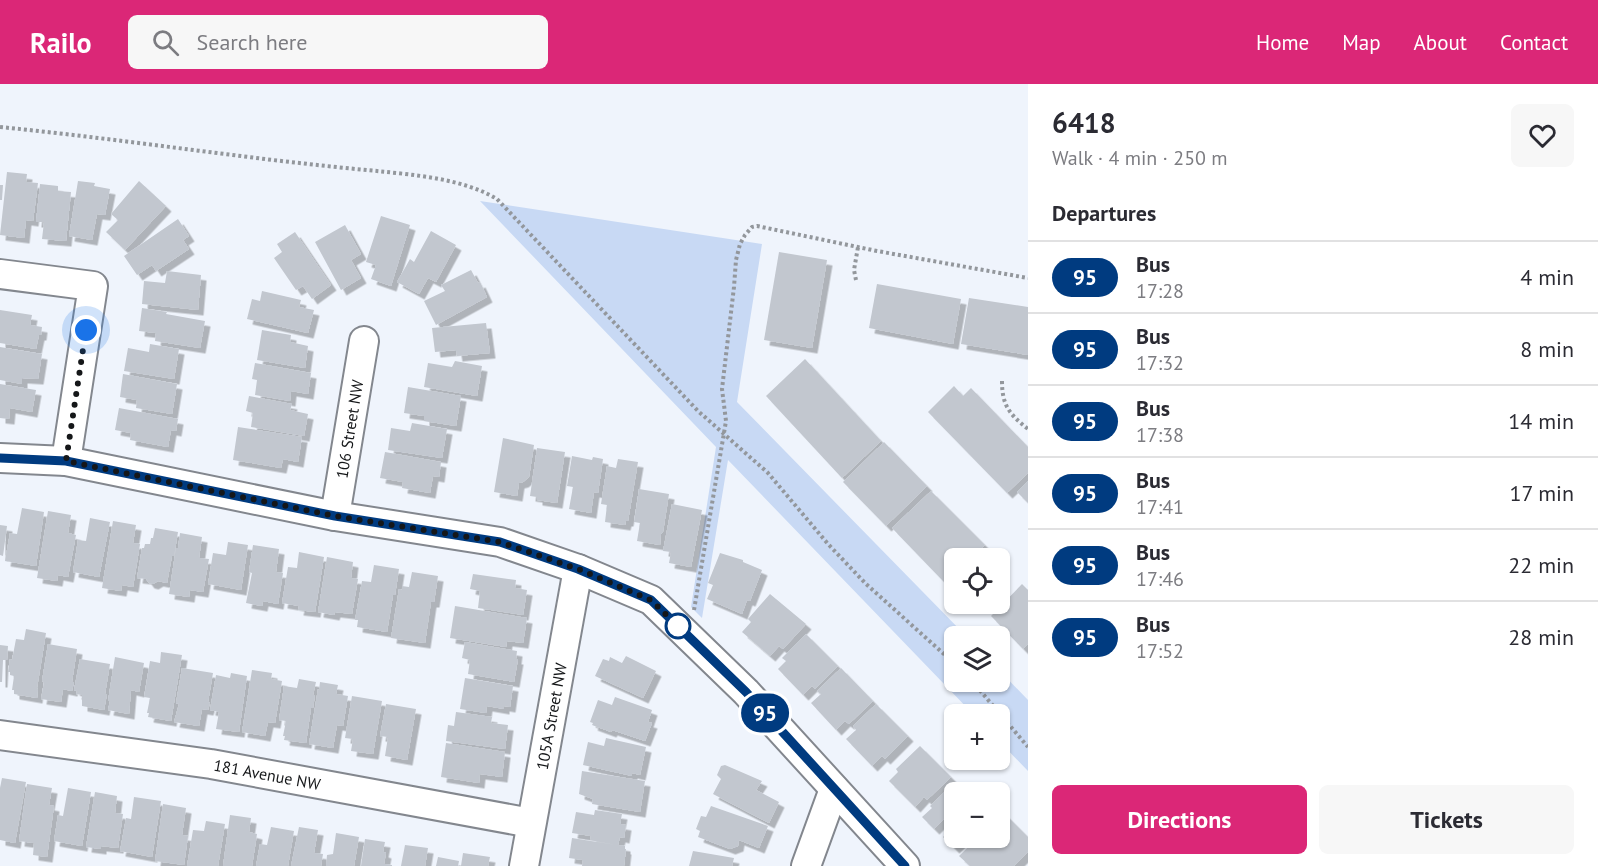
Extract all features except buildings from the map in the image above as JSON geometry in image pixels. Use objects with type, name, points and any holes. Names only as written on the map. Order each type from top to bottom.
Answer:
[{"type":"street","points":[[0,274],[93,286],[66,461]]},
{"type":"street","name":"106 Street NW","points":[[335,516],[364,341]]},
{"type":"street","points":[[0,458],[66,461],[335,516],[500,542],[578,569],[651,600],[746,692],[905,866]]},
{"type":"street","name":"105A Street NW","points":[[524,866],[578,569]]},
{"type":"street","name":"181 Avenue NW","points":[[0,735],[211,764],[531,824]]},
{"type":"street","points":[[806,866],[834,789]]},
{"type":"path","points":[[0,127],[412,175],[468,186],[488,194],[497,200],[698,411],[768,474],[866,584],[944,654]]},
{"type":"path","points":[[689,637],[726,421],[722,389],[736,260],[740,244],[752,227],[757,226],[1028,278]]},
{"type":"path","points":[[856,280],[854,270],[858,247]]},
{"type":"path","points":[[1002,381],[1002,396],[1006,405],[1017,420],[1028,429]]},
{"type":"path","points":[[981,692],[1028,747]]},
{"type":"shaded area","points":[[480,201],[762,244],[737,402],[956,626],[944,626],[944,684],[728,460],[702,618],[691,607],[716,447]]},
{"type":"shaded area","points":[[1010,681],[1028,700],[1028,771],[1010,752],[1010,704],[963,704],[952,692],[1010,692]]},
{"type":"bus line","name":"95","points":[[0,458],[66,461],[335,516],[500,542],[578,569],[651,600],[746,692],[905,866]]},
{"type":"route","points":[[86,330],[66,461],[335,516],[500,542],[578,569],[651,600],[678,626]]}]
